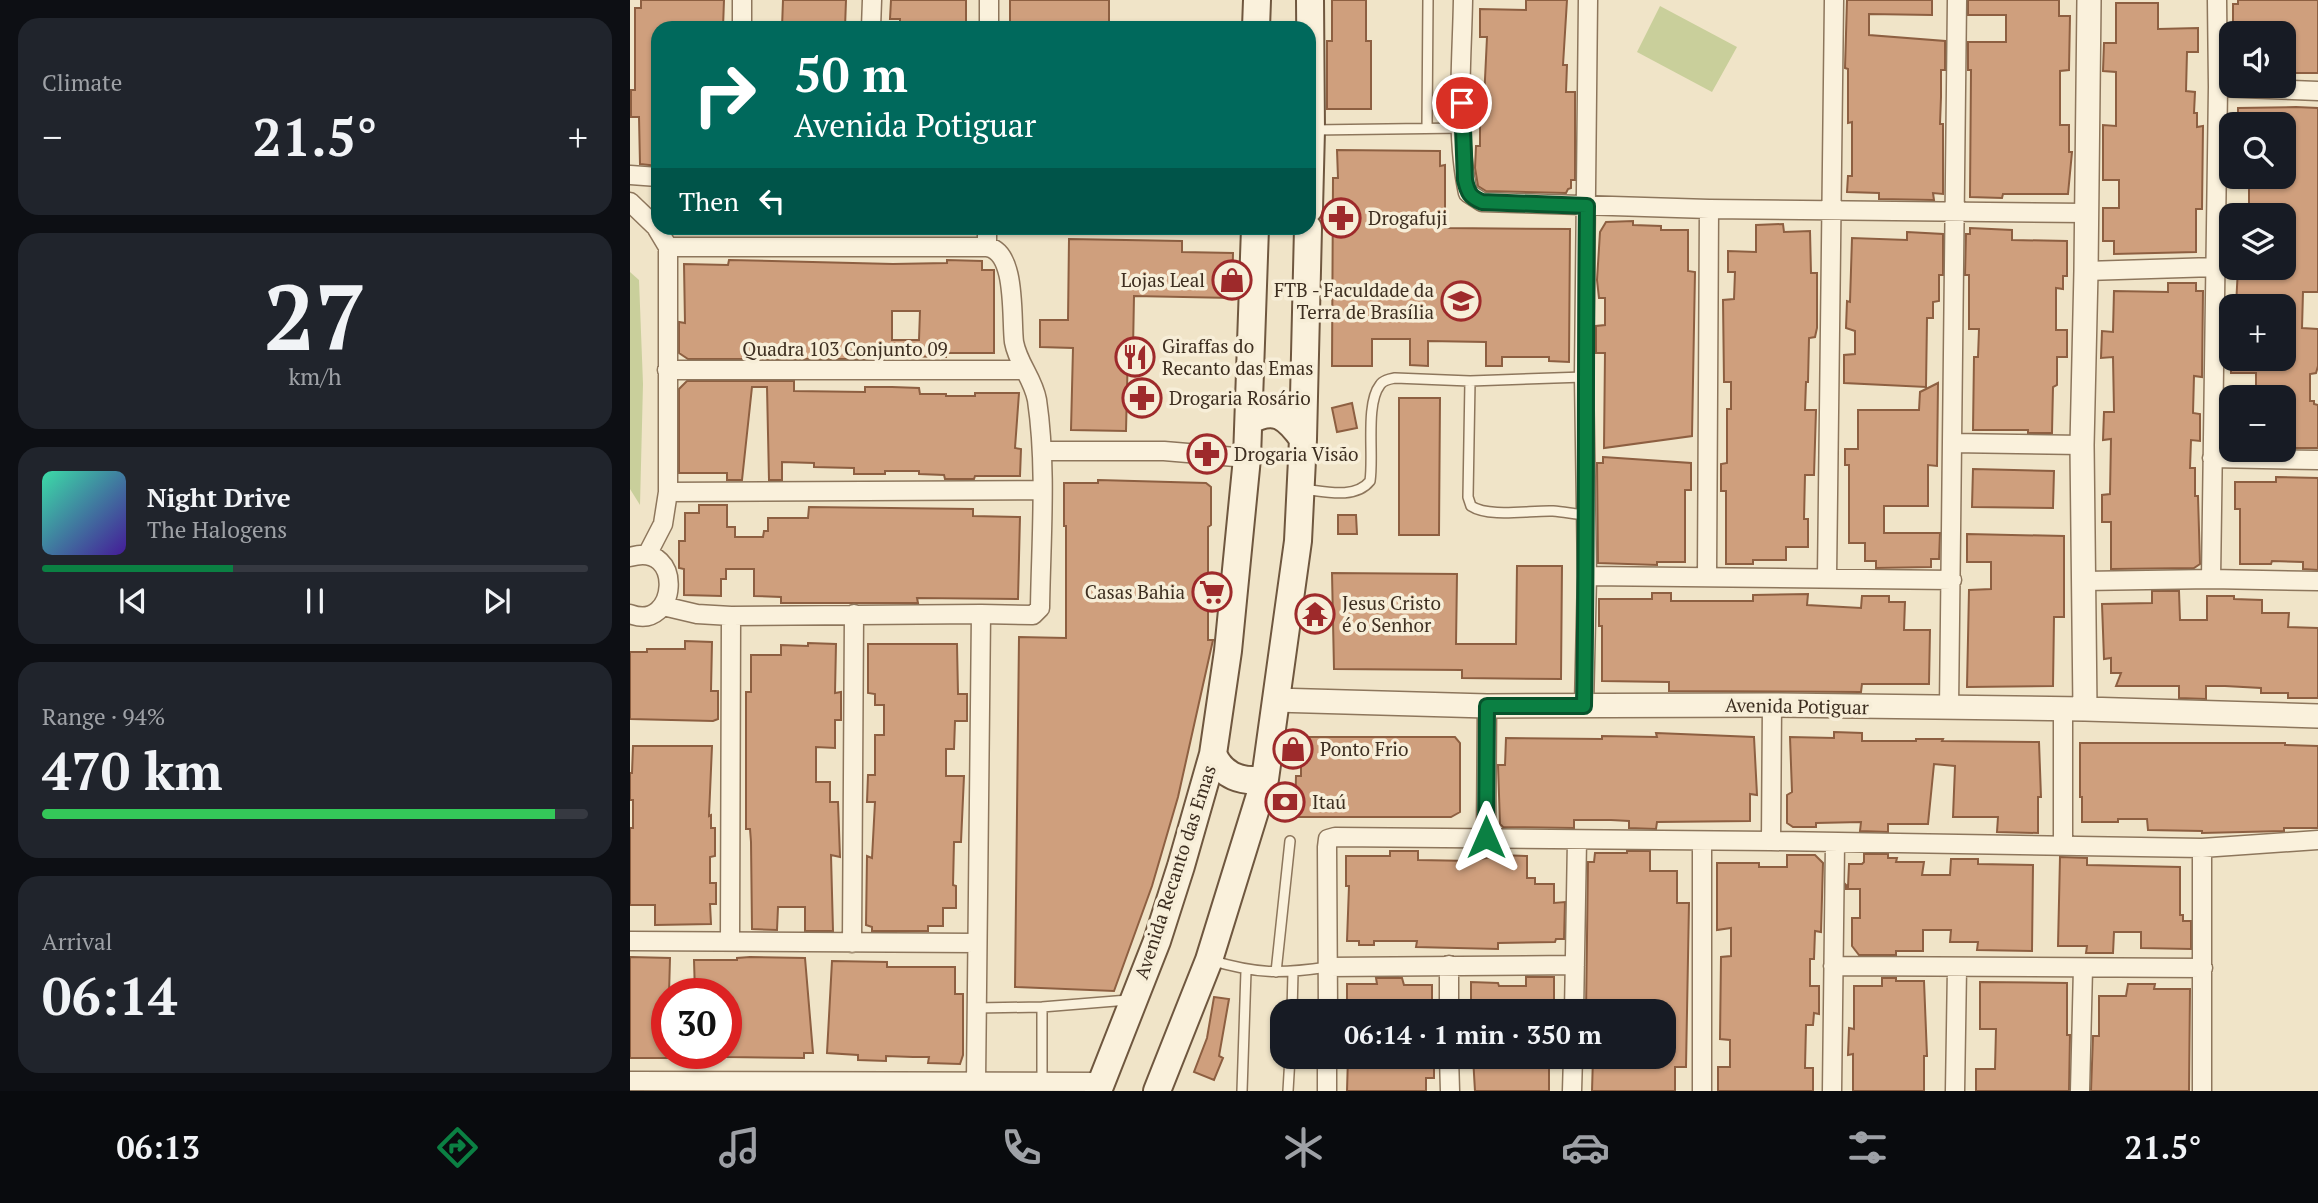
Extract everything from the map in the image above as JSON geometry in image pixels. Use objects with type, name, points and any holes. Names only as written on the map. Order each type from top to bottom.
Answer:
[{"type":"main road","points":[[1256,0],[1256,21]]},
{"type":"main road","points":[[1310,0],[1310,21]]},
{"type":"main road","name":"Avenida Recanto das Emas","points":[[1100,1087],[1157,941],[1213,754],[1228,651],[1247,458],[1255,235]]},
{"type":"main road","points":[[1157,1091],[1209,960],[1265,779],[1298,541],[1308,235]]},
{"type":"main road","points":[[1249,421],[1259,415],[1277,414],[1288,420],[1303,439]]},
{"type":"main road","points":[[1213,754],[1217,764],[1233,776],[1242,780],[1265,779]]},
{"type":"street","points":[[742,0],[742,21]]},
{"type":"street","points":[[871,21],[872,0]]},
{"type":"street","points":[[989,0],[989,21]]},
{"type":"street","points":[[1463,0],[1462,128],[1465,180],[1468,193],[1473,199],[1482,202],[1709,209],[2086,213]]},
{"type":"street","points":[[1584,706],[1587,576],[1584,377],[1588,0]]},
{"type":"street","points":[[1827,577],[1834,0]]},
{"type":"street","points":[[1949,708],[1957,0]]},
{"type":"street","points":[[2063,845],[2082,581],[2088,0]]},
{"type":"street","points":[[2211,579],[2217,0]]},
{"type":"street","points":[[2218,87],[2318,90]]},
{"type":"street","points":[[630,175],[651,176]]},
{"type":"street","points":[[630,202],[651,222]]},
{"type":"street","points":[[1707,576],[1709,209]]},
{"type":"street","points":[[630,614],[650,615],[663,606],[670,592],[669,576],[661,563],[639,556],[663,524],[668,492],[668,247],[661,235]]},
{"type":"street","points":[[987,235],[987,247]]},
{"type":"street","points":[[663,606],[697,614],[731,616],[1033,615],[1040,608],[1042,490],[1042,451],[1033,381],[1023,370],[1015,347],[1009,275],[999,251],[987,247],[863,236],[744,236],[668,247]]},
{"type":"street","points":[[2086,271],[2214,267]]},
{"type":"street","name":"Quadra 103 Conjunto 09","points":[[667,370],[1023,370]]},
{"type":"street","points":[[1952,443],[2082,444]]},
{"type":"street","points":[[1042,451],[1164,451],[1247,458]]},
{"type":"street","points":[[2213,458],[2318,460]]},
{"type":"street","points":[[668,492],[1042,490]]},
{"type":"street","points":[[1587,576],[1952,580]]},
{"type":"street","points":[[2082,581],[2318,581]]},
{"type":"street","points":[[852,943],[854,614]]},
{"type":"street","points":[[976,1081],[981,614]]},
{"type":"street","points":[[730,941],[731,616]]},
{"type":"street","name":"Avenida Potiguar","points":[[1276,700],[1487,706],[1772,705],[2074,709],[2318,716]]},
{"type":"street","points":[[1771,841],[1772,705]]},
{"type":"street","points":[[1486,837],[1487,706]]},
{"type":"street","points":[[1328,999],[1328,839],[1335,837],[2202,848],[2318,840]]},
{"type":"street","points":[[1574,999],[1577,840]]},
{"type":"street","points":[[1702,841],[1702,1091]]},
{"type":"street","points":[[1832,1091],[1835,843]]},
{"type":"street","points":[[2202,848],[2202,1091]]},
{"type":"street","points":[[630,941],[977,943]]},
{"type":"street","points":[[1449,965],[1449,999]]},
{"type":"street","points":[[1328,967],[1575,965]]},
{"type":"street","points":[[1833,966],[2203,968]]},
{"type":"street","points":[[1955,1091],[1957,968]]},
{"type":"street","points":[[2080,1091],[2082,968]]},
{"type":"street","points":[[1327,1069],[1327,1091]]},
{"type":"street","points":[[1450,1069],[1450,1091]]},
{"type":"street","points":[[1572,1091],[1573,1069]]},
{"type":"street","points":[[636,1084],[760,1086],[976,1081],[1042,1082],[1100,1087]]},
{"type":"lane","points":[[1427,128],[1428,0]]},
{"type":"lane","points":[[1316,130],[1462,128]]},
{"type":"lane","points":[[1301,489],[1356,491],[1370,481],[1373,401],[1379,385],[1385,380],[1584,377]]},
{"type":"lane","points":[[1470,380],[1468,496],[1471,506],[1482,510],[1551,511],[1586,515]]},
{"type":"lane","points":[[1276,972],[1290,841]]},
{"type":"lane","points":[[1209,960],[1246,971],[1293,972],[1328,967]]},
{"type":"lane","points":[[1242,1091],[1246,971]]},
{"type":"lane","points":[[1292,999],[1293,972]]},
{"type":"lane","points":[[976,1008],[1042,1007],[1134,1000]]},
{"type":"lane","points":[[1042,1007],[1042,1082]]},
{"type":"lane","points":[[1288,1091],[1289,1069]]},
{"type":"green space","points":[[1660,6],[1737,47],[1712,92],[1637,52]]},
{"type":"green space","points":[[630,272],[639,280],[643,384],[640,505],[630,489]]},
{"type":"building","points":[[641,0],[724,0],[723,21],[651,21],[651,165],[640,164],[639,117],[631,117],[631,90],[635,90],[635,8],[641,8]]},
{"type":"building","points":[[783,0],[846,0],[845,21],[782,21]]},
{"type":"building","points":[[891,0],[966,0],[966,21],[890,19]]},
{"type":"building","points":[[1010,0],[1109,0],[1109,21],[1010,21]]},
{"type":"building","points":[[1332,0],[1366,0],[1366,41],[1371,41],[1371,109],[1327,109],[1327,41],[1332,41]]},
{"type":"building","points":[[1526,0],[1567,0],[1563,65],[1567,65],[1566,92],[1575,92],[1575,180],[1571,180],[1571,188],[1566,193],[1486,191],[1478,186],[1476,146],[1480,146],[1480,100],[1484,100],[1487,37],[1480,37],[1480,9],[1526,10]]},
{"type":"building","points":[[1847,0],[1932,0],[1932,15],[1869,14],[1869,35],[1945,41],[1945,70],[1941,70],[1940,124],[1943,124],[1943,194],[1933,193],[1934,200],[1879,199],[1879,193],[1847,192],[1848,176],[1852,176],[1852,122],[1848,123],[1848,69],[1845,68]]},
{"type":"building","points":[[1968,0],[2059,0],[2059,16],[2070,16],[2069,70],[2060,71],[2060,125],[2069,125],[2069,152],[2072,152],[2068,194],[1970,197],[1971,70],[1968,70],[1968,42],[2006,42],[2006,15],[1968,15]]},
{"type":"building","points":[[2238,0],[2318,0],[2318,73],[2296,73],[2296,21],[2233,21],[2233,4],[2238,4]]},
{"type":"building","points":[[2116,3],[2158,3],[2158,29],[2198,28],[2198,52],[2187,52],[2186,91],[2195,92],[2194,113],[2197,113],[2197,127],[2203,126],[2202,209],[2196,209],[2196,252],[2114,254],[2114,241],[2103,241],[2103,208],[2119,208],[2119,180],[2103,180],[2103,125],[2116,126],[2116,72],[2103,71],[2104,43],[2116,43]]},
{"type":"building","points":[[2238,108],[2318,108],[2318,292],[2303,292],[2302,328],[2318,329],[2318,366],[2316,373],[2310,374],[2310,401],[2318,405],[2318,448],[2296,448],[2296,385],[2256,385],[2256,373],[2231,373],[2296,371],[2296,294],[2237,294],[2237,280],[2296,280],[2296,203],[2249,203],[2249,189],[2296,189],[2296,112],[2238,112]]},
{"type":"building","name":"FTB - Faculdade da Terra de Brasília","points":[[1337,150],[1440,151],[1440,166],[1445,165],[1445,228],[1570,229],[1569,362],[1549,361],[1549,357],[1502,357],[1502,366],[1486,366],[1486,342],[1428,341],[1428,366],[1410,365],[1410,339],[1372,339],[1372,366],[1332,366],[1333,178],[1338,178]]},
{"type":"building","points":[[1633,221],[1633,225],[1661,226],[1661,230],[1688,230],[1688,271],[1695,272],[1692,436],[1604,448],[1605,353],[1596,353],[1596,326],[1605,325],[1605,298],[1599,298],[1597,280],[1600,232],[1606,222]]},
{"type":"building","points":[[1783,224],[1784,232],[1810,231],[1811,273],[1817,273],[1817,328],[1815,337],[1809,338],[1805,410],[1816,410],[1814,475],[1805,475],[1804,519],[1808,519],[1808,547],[1786,547],[1786,560],[1753,560],[1753,564],[1726,564],[1726,491],[1721,491],[1721,464],[1727,463],[1727,409],[1731,409],[1731,382],[1724,382],[1723,300],[1734,299],[1735,272],[1728,272],[1728,251],[1756,252],[1756,225]]},
{"type":"building","points":[[1970,228],[2012,230],[2012,240],[2067,241],[2067,276],[2063,276],[2063,289],[2056,288],[2056,330],[2067,330],[2067,357],[2057,357],[2052,433],[1973,430],[1974,357],[1978,357],[1979,329],[1969,329],[1969,275],[1965,275],[1966,234],[1970,234]]},
{"type":"building","points":[[1907,232],[1943,234],[1943,275],[1939,275],[1939,301],[1933,302],[1933,318],[1927,318],[1926,387],[1844,383],[1844,355],[1855,354],[1855,331],[1846,328],[1847,301],[1850,302],[1852,238],[1907,240]]},
{"type":"building","points":[[1069,239],[1182,241],[1182,252],[1233,253],[1232,298],[1134,296],[1133,349],[1128,349],[1126,431],[1071,430],[1073,348],[1040,347],[1040,320],[1068,320]]},
{"type":"building","points":[[729,260],[893,264],[947,263],[947,260],[982,261],[982,270],[994,270],[994,353],[946,353],[946,357],[892,356],[864,359],[688,359],[679,353],[679,322],[685,323],[684,264],[728,265]],"holes":[[[892,311],[920,311],[919,340],[892,340]]]},
{"type":"building","points":[[2168,283],[2196,283],[2196,291],[2203,291],[2202,377],[2194,376],[2193,413],[2200,414],[2200,441],[2191,440],[2190,468],[2195,468],[2195,496],[2198,496],[2200,564],[2194,568],[2111,569],[2111,522],[2102,522],[2102,495],[2110,494],[2111,439],[2103,440],[2104,412],[2114,412],[2113,357],[2101,358],[2102,331],[2113,332],[2114,291],[2168,292]]},
{"type":"building","points":[[687,381],[794,381],[794,391],[865,392],[865,387],[892,387],[919,388],[920,394],[946,396],[1019,393],[1015,448],[1021,449],[1020,476],[945,479],[944,475],[919,474],[919,471],[854,474],[854,468],[814,467],[814,463],[782,462],[782,480],[769,480],[767,387],[752,387],[742,480],[727,480],[727,473],[679,473],[679,389]]},
{"type":"building","points":[[1938,383],[1937,466],[1928,465],[1928,506],[1884,506],[1884,533],[1940,533],[1939,559],[1931,559],[1931,567],[1876,568],[1876,561],[1865,561],[1865,543],[1849,543],[1849,465],[1845,465],[1845,449],[1858,449],[1858,410],[1919,410],[1920,392]]},
{"type":"building","points":[[1399,398],[1440,398],[1439,535],[1399,535]]},
{"type":"building","points":[[1352,403],[1357,428],[1337,432],[1332,408]]},
{"type":"building","points":[[1603,457],[1691,463],[1691,490],[1685,490],[1685,562],[1657,562],[1657,565],[1598,563],[1597,463],[1603,463]]},
{"type":"building","points":[[1973,469],[2054,471],[2053,508],[1972,507]]},
{"type":"building","points":[[2276,477],[2318,478],[2318,570],[2303,569],[2303,562],[2240,564],[2240,509],[2235,509],[2235,482],[2276,482]]},
{"type":"building","points":[[1098,480],[1206,483],[1211,487],[1211,525],[1208,527],[1208,640],[1213,640],[1178,797],[1152,886],[1114,991],[1015,987],[1019,637],[1066,638],[1064,483],[1098,483]]},
{"type":"building","points":[[699,505],[727,505],[727,527],[735,527],[735,537],[763,537],[764,531],[768,531],[768,518],[808,518],[809,507],[973,509],[973,516],[1020,517],[1018,599],[917,598],[918,603],[781,603],[781,597],[754,596],[754,569],[726,569],[726,579],[721,579],[721,596],[684,595],[684,569],[679,568],[679,541],[685,541],[685,513],[699,513]]},
{"type":"building","points":[[1338,515],[1356,515],[1357,534],[1338,534]]},
{"type":"building","points":[[1967,534],[2064,536],[2064,617],[2054,617],[2053,686],[1967,687],[1969,590],[1991,589],[1991,562],[1967,562]]},
{"type":"building","points":[[1517,566],[1562,566],[1561,679],[1462,678],[1462,670],[1334,669],[1332,573],[1457,574],[1456,644],[1516,644]]},
{"type":"building","points":[[2152,591],[2179,591],[2180,620],[2207,620],[2207,596],[2234,596],[2234,599],[2262,600],[2262,613],[2289,613],[2288,627],[2318,628],[2318,698],[2288,698],[2288,693],[2261,693],[2261,688],[2206,686],[2206,699],[2179,698],[2179,686],[2116,686],[2121,673],[2111,673],[2111,658],[2104,659],[2102,604],[2152,603]]},
{"type":"building","points":[[1652,593],[1671,593],[1671,601],[1753,601],[1753,595],[1808,594],[1807,605],[1861,608],[1862,596],[1889,596],[1889,602],[1905,602],[1904,630],[1930,630],[1929,684],[1862,684],[1861,692],[1669,691],[1669,682],[1602,681],[1599,599],[1652,599]]},
{"type":"building","points":[[685,641],[712,642],[711,691],[718,691],[718,719],[630,719],[630,652],[685,649]]},
{"type":"building","points":[[808,643],[836,644],[835,693],[841,692],[841,720],[835,720],[835,748],[816,747],[816,782],[830,782],[830,802],[838,802],[840,857],[831,855],[833,931],[805,931],[805,907],[778,907],[777,930],[752,929],[751,842],[750,829],[746,829],[746,692],[751,692],[751,655],[781,655],[781,645],[808,646]]},
{"type":"building","points":[[868,644],[957,644],[958,694],[967,694],[967,721],[955,721],[954,749],[946,749],[946,776],[964,776],[961,842],[954,842],[953,885],[956,886],[956,908],[943,908],[943,926],[928,926],[928,931],[872,931],[872,927],[866,925],[867,856],[872,858],[875,802],[867,802],[868,775],[875,775],[875,735],[884,735],[884,705],[875,705],[875,694],[868,693]]},
{"type":"building","points":[[1834,732],[1862,733],[1862,741],[1943,739],[1942,741],[2039,742],[2041,797],[2038,797],[2038,833],[1997,832],[1998,817],[1953,817],[1955,766],[1934,764],[1928,824],[1888,824],[1888,832],[1860,831],[1861,822],[1816,823],[1816,827],[1793,827],[1787,823],[1787,795],[1792,792],[1790,737],[1834,738]]},
{"type":"building","points":[[1656,733],[1754,737],[1757,795],[1750,794],[1750,821],[1657,822],[1656,829],[1629,828],[1629,821],[1611,820],[1574,820],[1574,828],[1503,827],[1500,824],[1498,765],[1505,765],[1506,738],[1602,739],[1602,736],[1657,737]]},
{"type":"building","points":[[1301,737],[1455,737],[1460,743],[1460,812],[1451,817],[1295,817],[1296,776],[1301,776]]},
{"type":"building","points":[[2080,743],[2285,743],[2318,746],[2318,828],[2202,833],[2148,830],[2147,819],[2082,822]]},
{"type":"building","points":[[633,746],[712,746],[709,816],[711,815],[711,828],[715,828],[715,856],[710,857],[710,883],[716,883],[716,904],[710,904],[711,924],[655,925],[655,905],[630,905],[630,828],[633,828],[633,800],[630,800],[630,773]]},
{"type":"building","points":[[1390,851],[1418,851],[1418,860],[1472,861],[1500,855],[1527,856],[1527,878],[1535,878],[1535,884],[1554,884],[1554,903],[1565,902],[1564,939],[1556,939],[1555,942],[1498,943],[1498,949],[1416,947],[1417,941],[1374,941],[1374,945],[1359,945],[1359,941],[1347,941],[1349,886],[1346,886],[1346,856],[1390,856]]},
{"type":"building","points":[[1650,851],[1650,871],[1677,871],[1677,903],[1689,903],[1686,1067],[1676,1067],[1676,999],[1586,999],[1588,862],[1594,862],[1595,853]]},
{"type":"building","points":[[1864,854],[1888,854],[1888,858],[1897,858],[1896,862],[1924,862],[1922,875],[1950,875],[1951,859],[1978,859],[1978,864],[2033,865],[2032,951],[1977,950],[1978,942],[1950,942],[1951,930],[1923,930],[1923,951],[1896,951],[1896,955],[1859,955],[1852,946],[1852,918],[1860,918],[1860,889],[1846,889],[1846,885],[1848,887],[1849,864],[1862,864]]},
{"type":"building","points":[[1787,855],[1815,855],[1823,863],[1821,932],[1815,931],[1814,959],[1810,959],[1810,986],[1819,986],[1819,1014],[1814,1013],[1813,1025],[1806,1025],[1805,1068],[1813,1068],[1813,1091],[1718,1091],[1718,1067],[1730,1067],[1730,1040],[1720,1039],[1721,957],[1731,956],[1731,928],[1717,930],[1717,863],[1759,863],[1759,867],[1787,867]]},
{"type":"building","points":[[2060,857],[2087,858],[2087,865],[2180,867],[2180,915],[2183,915],[2183,921],[2191,921],[2191,949],[2141,948],[2141,932],[2114,932],[2113,953],[2086,953],[2087,946],[2058,946]]},
{"type":"building","points":[[630,957],[670,958],[669,978],[651,978],[651,1058],[630,1058]]},
{"type":"building","points":[[805,958],[813,1053],[804,1053],[804,1058],[742,1057],[742,978],[695,978],[694,960]]},
{"type":"building","points":[[832,961],[887,962],[887,967],[955,967],[955,994],[963,994],[963,1055],[960,1064],[928,1063],[929,1057],[886,1056],[886,1061],[858,1060],[858,1055],[827,1053]]},
{"type":"building","points":[[1526,977],[1554,977],[1554,999],[1471,999],[1471,982],[1526,986]]},
{"type":"building","points":[[1376,978],[1402,978],[1404,985],[1432,985],[1432,999],[1347,999],[1347,984],[1377,984]]},
{"type":"building","points":[[1882,978],[1924,981],[1927,1056],[1924,1056],[1924,1091],[1853,1091],[1853,1054],[1848,1055],[1849,1028],[1854,1029],[1854,986],[1882,986]]},
{"type":"building","points":[[1980,982],[2067,983],[2069,1091],[1976,1091],[1976,1069],[1995,1069],[1996,1029],[1980,1029]]},
{"type":"building","points":[[2128,984],[2155,984],[2154,989],[2190,989],[2189,1091],[2091,1091],[2093,1036],[2099,1036],[2099,996],[2126,996]]},
{"type":"building","points":[[1214,997],[1229,999],[1219,1056],[1223,1058],[1214,1080],[1194,1072],[1207,1038]]},
{"type":"building","points":[[1348,1069],[1434,1069],[1434,1078],[1426,1078],[1426,1091],[1347,1091]]},
{"type":"building","points":[[1474,1069],[1549,1069],[1549,1091],[1475,1091]]},
{"type":"building","points":[[1593,1069],[1675,1069],[1675,1091],[1592,1091]]},
{"type":"place","name":"Drogafuji","points":[[1341,218]]},
{"type":"place","name":"Lojas Leal","points":[[1232,280]]},
{"type":"place","name":"FTB - Faculdade da Terra de Brasília","points":[[1461,301]]},
{"type":"place","name":"Giraffas do Recanto das Emas","points":[[1135,357]]},
{"type":"place","name":"Drogaria Rosário","points":[[1142,398]]},
{"type":"place","name":"Drogaria Visão","points":[[1207,454]]},
{"type":"place","name":"Casas Bahia","points":[[1212,592]]},
{"type":"place","name":"Jesus Cristo é o Senhor","points":[[1315,614]]},
{"type":"place","name":"Ponto Frio","points":[[1293,749]]},
{"type":"place","name":"Itaú","points":[[1285,802]]},
{"type":"route","points":[[1462,103],[1465,180],[1468,193],[1473,199],[1482,202],[1587,206],[1584,377],[1587,576],[1584,706],[1487,706],[1486,837]]}]
